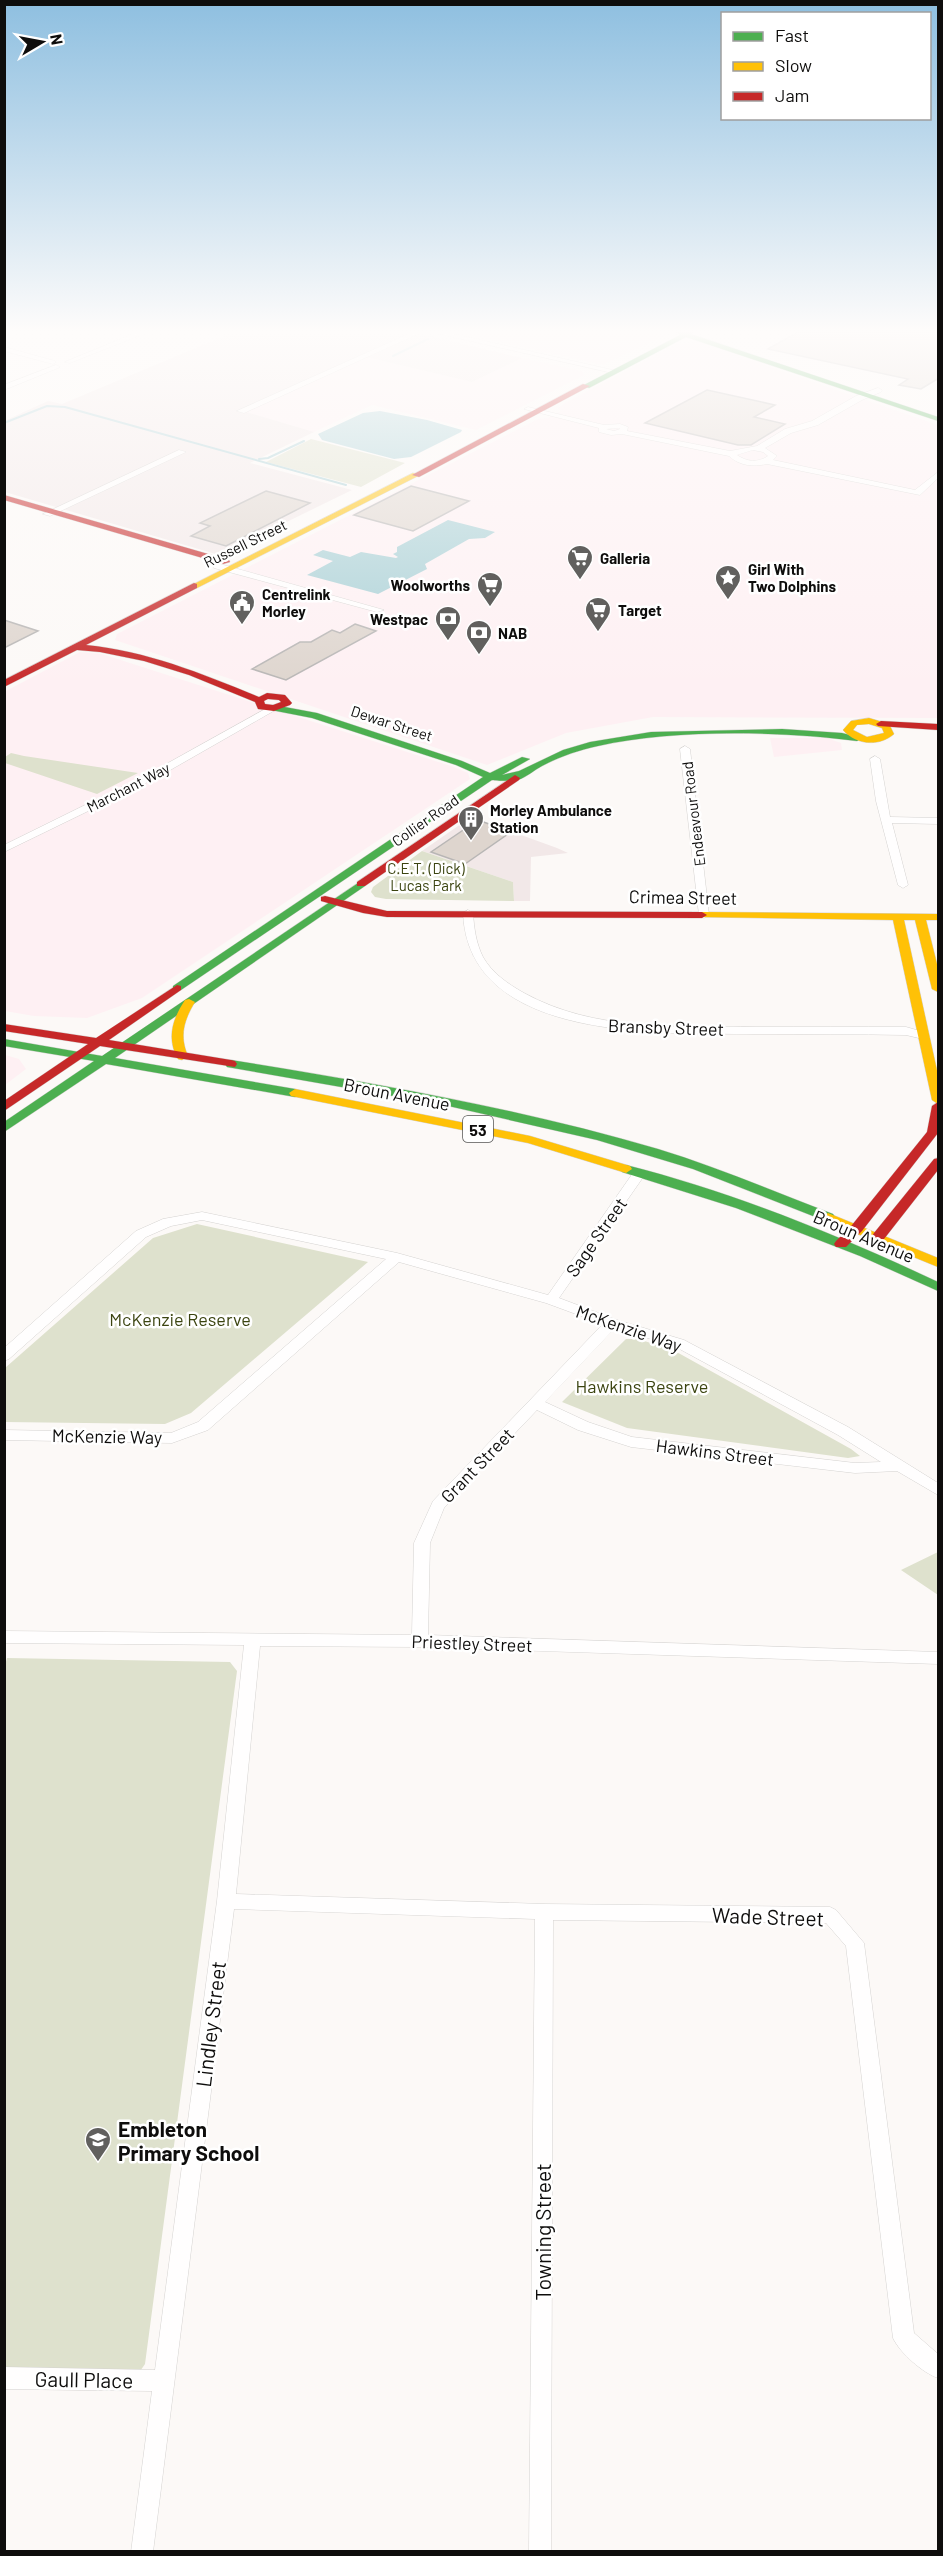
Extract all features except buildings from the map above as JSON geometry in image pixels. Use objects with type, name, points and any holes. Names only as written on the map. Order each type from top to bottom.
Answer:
[{"type":"main road","name":"Russell Street","points":[[4,676],[100,634],[339,505],[449,451]]},
{"type":"main road","name":"Russell Street","points":[[4,684],[228,566],[358,505],[458,451]]},
{"type":"main road","points":[[4,496],[51,513],[228,566]]},
{"type":"main road","points":[[4,502],[51,513]]},
{"type":"main road","points":[[339,505],[358,505]]},
{"type":"main road","name":"Dewar Street","points":[[100,634],[121,651]]},
{"type":"main road","name":"Dewar Street","points":[[80,642],[121,651],[222,685],[267,704],[314,715],[459,763],[490,777],[501,778],[522,774]]},
{"type":"main road","name":"Dewar Street","points":[[267,704],[282,697],[314,715]]},
{"type":"main road","name":"Collier Road","points":[[4,1107],[319,891],[507,766],[576,739],[638,727],[715,723],[824,726],[865,721],[881,723]]},
{"type":"main road","points":[[854,723],[848,730],[857,738]]},
{"type":"main road","points":[[881,723],[939,727]]},
{"type":"main road","points":[[881,723],[890,731],[883,738]]},
{"type":"main road","name":"Collier Road","points":[[4,1128],[522,774],[554,758],[591,746],[656,735],[791,732],[830,734],[871,740],[883,738]]},
{"type":"main road","points":[[883,738],[939,735]]},
{"type":"main road","name":"Dewar Street","points":[[459,763],[507,766]]},
{"type":"main road","name":"Crimea Street","points":[[319,891],[369,913],[398,916],[427,912],[468,912],[939,917]]},
{"type":"main road","points":[[898,917],[939,1100]]},
{"type":"main road","points":[[920,917],[939,989]]},
{"type":"main road","points":[[182,1056],[176,1043],[177,1031],[184,1010],[191,999]]},
{"type":"main road","points":[[6,1027],[60,1030],[123,1026]]},
{"type":"main road","name":"Broun Avenue","points":[[6,1027],[385,1088],[537,1122],[654,1152],[879,1236],[939,1263]]},
{"type":"main road","name":"Broun Avenue","points":[[4,1042],[347,1102],[530,1140],[741,1205],[865,1253],[939,1287]]},
{"type":"main road","points":[[34,1087],[47,1061],[44,1054],[36,1048]]},
{"type":"main road","points":[[841,1244],[857,1228],[933,1132],[939,1106]]},
{"type":"main road","points":[[879,1236],[939,1162]]},
{"type":"street","points":[[711,451],[732,454],[737,451]]},
{"type":"street","points":[[766,461],[773,456],[768,451]]},
{"type":"street","points":[[51,513],[182,452]]},
{"type":"street","points":[[732,454],[734,458],[741,461],[766,461],[917,494],[938,476]]},
{"type":"street","points":[[228,566],[380,610]]},
{"type":"street","name":"Marchant Way","points":[[4,849],[154,775],[249,721],[267,704]]},
{"type":"street","name":"Endeavour Road","points":[[685,749],[704,915]]},
{"type":"street","points":[[875,759],[880,801],[903,885]]},
{"type":"street","points":[[886,820],[939,821]]},
{"type":"street","name":"Bransby Street","points":[[468,912],[468,929],[475,956],[495,981],[532,1005],[578,1021],[630,1029],[906,1031],[923,1035]]},
{"type":"street","name":"Sage Street","points":[[551,1300],[640,1173]]},
{"type":"street","name":"McKenzie Way","points":[[4,1356],[141,1234],[168,1222],[202,1216],[397,1257],[551,1300],[612,1323],[679,1343],[843,1431],[939,1490]]},
{"type":"street","points":[[865,1253],[879,1236]]},
{"type":"street","name":"McKenzie Way","points":[[4,1435],[172,1438],[202,1426],[397,1257]]},
{"type":"street","name":"Grant Street","points":[[420,1641],[422,1543],[438,1505],[612,1323]]},
{"type":"street","name":"Hawkins Street","points":[[536,1404],[583,1426],[633,1442],[855,1468],[900,1466]]},
{"type":"street","name":"Priestley Street","points":[[4,1636],[420,1641],[939,1658]]},
{"type":"street","name":"Lindley Street","points":[[142,2552],[226,1901],[253,1639]]},
{"type":"street","name":"Wade Street","points":[[226,1901],[544,1912],[830,1915],[855,1943],[904,2338],[939,2368]]},
{"type":"street","name":"Towning Street","points":[[540,2552],[544,1912]]},
{"type":"street","name":"Gaull Place","points":[[4,2378],[164,2381]]},
{"type":"shaded area","points":[[4,451],[274,451],[250,463],[352,490],[219,555],[5,492]]},
{"type":"shaded area","name":"Galleria","points":[[475,451],[938,451],[938,718],[653,717],[566,733],[487,765],[115,640],[117,634]]},
{"type":"shaded area","points":[[80,652],[102,654],[454,767],[468,773],[470,779],[142,998],[87,1018],[34,1016],[5,1011],[4,692]]},
{"type":"shaded area","points":[[770,738],[827,738],[841,743],[842,750],[774,757]]},
{"type":"shaded area","points":[[471,817],[568,853],[531,857],[530,901],[514,901],[513,882],[422,851]]},
{"type":"shaded area","points":[[5,1055],[19,1059],[26,1069],[5,1085]]},
{"type":"green space","points":[[287,451],[359,451],[405,463],[361,487],[266,462]]},
{"type":"green space","points":[[11,753],[138,773],[97,794],[5,763],[5,757]]},
{"type":"green space","name":"C.E.T. (Dick) Lucas Park","points":[[422,851],[513,882],[514,901],[375,897],[371,892],[373,887]]},
{"type":"green space","name":"McKenzie Reserve","points":[[197,1224],[368,1262],[191,1413],[165,1424],[5,1422],[5,1368],[153,1238]]},
{"type":"green space","name":"Hawkins Reserve","points":[[626,1339],[638,1339],[673,1350],[860,1456],[848,1458],[627,1428],[562,1402]]},
{"type":"green space","points":[[938,1552],[938,1595],[901,1570]]},
{"type":"green space","name":"Embleton Primary School","points":[[7,1658],[230,1662],[237,1671],[145,2364],[134,2380],[5,2378],[4,1669]]},
{"type":"water","points":[[365,451],[422,451],[411,457],[394,459]]},
{"type":"water","points":[[448,520],[495,532],[485,538],[469,539],[425,564],[427,569],[378,594],[307,575],[333,561],[313,555],[323,550],[350,557],[361,552],[396,558],[398,557],[393,554],[397,552],[397,547]]},
{"type":"waterway","points":[[225,451],[346,485]]},
{"type":"waterway","points":[[259,459],[268,458],[282,451]]},
{"type":"traffic: fast","points":[[274,708],[314,715],[459,763],[490,777],[501,778],[521,774]]},
{"type":"traffic: fast","points":[[515,778],[540,763],[566,752],[622,738],[709,732],[812,733],[857,738]]},
{"type":"traffic: fast","points":[[177,988],[490,777],[525,759]]},
{"type":"traffic: fast","points":[[4,1128],[361,884]]},
{"type":"traffic: fast","points":[[4,1042],[295,1093]]},
{"type":"traffic: fast","points":[[231,1064],[444,1101],[601,1137],[698,1167],[828,1217]]},
{"type":"traffic: fast","points":[[626,1169],[741,1205],[865,1253],[938,1287]]},
{"type":"traffic: slow","points":[[194,586],[416,475]]},
{"type":"traffic: slow","points":[[869,721],[886,726],[889,734],[878,739],[867,740],[857,737],[848,730],[854,723],[869,721]]},
{"type":"traffic: slow","points":[[702,915],[938,917]]},
{"type":"traffic: slow","points":[[898,917],[938,1100]]},
{"type":"traffic: slow","points":[[920,917],[938,989]]},
{"type":"traffic: slow","points":[[182,1056],[177,1035],[182,1015],[189,1002]]},
{"type":"traffic: slow","points":[[295,1093],[530,1140],[626,1169]]},
{"type":"traffic: slow","points":[[828,1217],[938,1263]]},
{"type":"traffic: jam","points":[[416,475],[461,451]]},
{"type":"traffic: jam","points":[[936,476],[938,472]]},
{"type":"traffic: jam","points":[[4,497],[226,562]]},
{"type":"traffic: jam","points":[[4,684],[194,586]]},
{"type":"traffic: jam","points":[[76,647],[124,653],[147,659],[192,673],[259,700]]},
{"type":"traffic: jam","points":[[267,696],[282,697],[287,703],[274,708],[261,707],[259,700],[267,696]]},
{"type":"traffic: jam","points":[[881,724],[938,727]]},
{"type":"traffic: jam","points":[[361,884],[515,778]]},
{"type":"traffic: jam","points":[[325,899],[387,914],[702,915]]},
{"type":"traffic: jam","points":[[4,1107],[177,988]]},
{"type":"traffic: jam","points":[[4,1027],[231,1064]]},
{"type":"traffic: jam","points":[[841,1244],[857,1228],[933,1132],[938,1106]]},
{"type":"traffic: jam","points":[[879,1236],[938,1162]]},
{"type":"place","name":"Galleria","points":[[580,581]]},
{"type":"place","name":"Girl With Two Dolphins","points":[[728,601]]},
{"type":"place","name":"Woolworths","points":[[490,608]]},
{"type":"place","name":"Centrelink Morley","points":[[242,626]]},
{"type":"place","name":"Target","points":[[598,633]]},
{"type":"place","name":"Westpac","points":[[448,642]]},
{"type":"place","name":"NAB","points":[[479,656]]},
{"type":"place","name":"Morley Ambulance Station","points":[[471,842]]},
{"type":"place","name":"Embleton Primary School","points":[[98,2163]]}]
